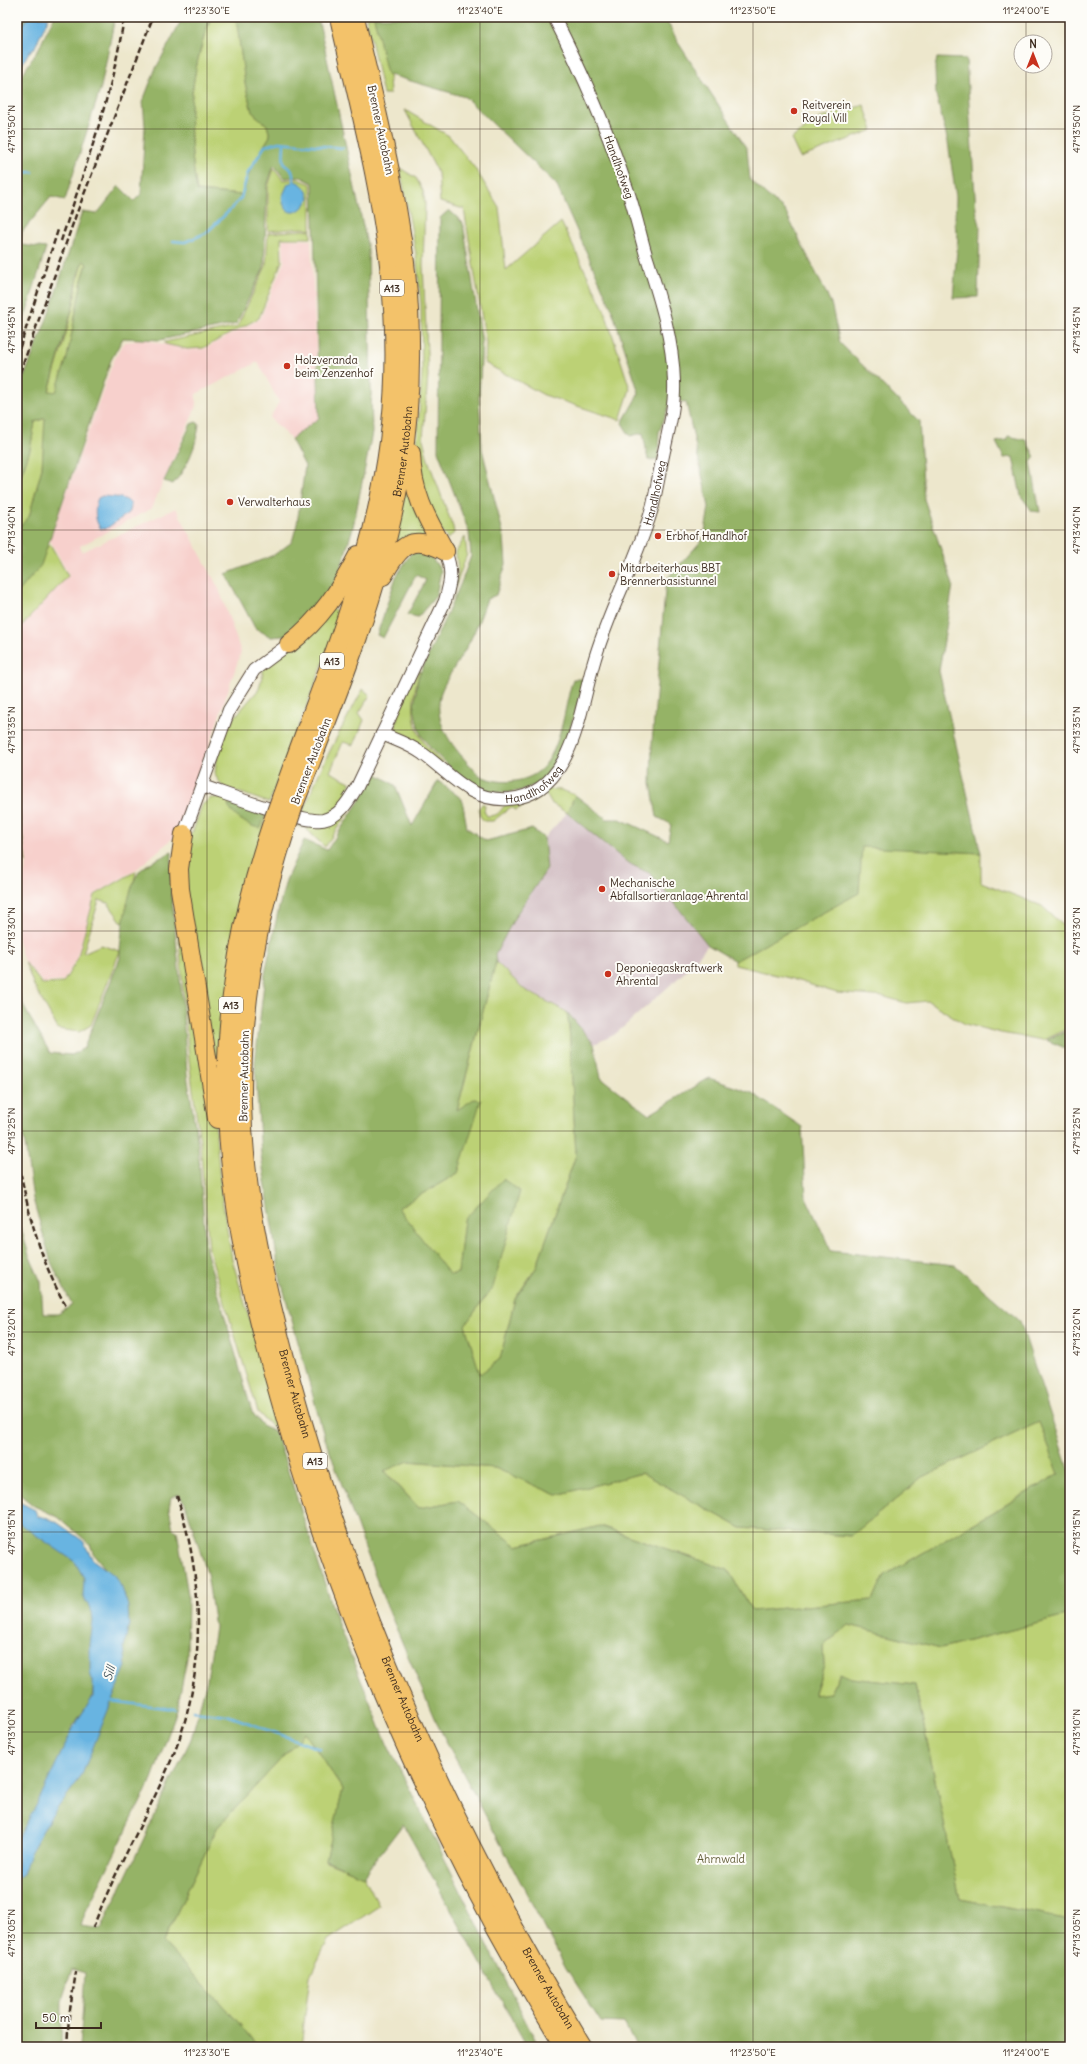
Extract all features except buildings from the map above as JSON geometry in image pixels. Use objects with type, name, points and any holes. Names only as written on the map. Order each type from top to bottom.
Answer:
[{"type":"highway","name":"Brenner Autobahn","points":[[288,800],[371,597],[390,527],[398,484],[409,388],[410,331],[407,285],[392,180],[376,146],[339,17]]},
{"type":"highway","name":"Brenner Autobahn","points":[[355,17],[376,146],[373,172],[390,273],[394,337],[392,405],[388,445],[375,521],[346,622],[279,826],[257,870],[245,919],[231,998],[226,1068],[229,1149],[242,1245],[273,1375],[302,1474],[353,1619],[414,1762],[453,1845],[511,1956],[565,2047]]},
{"type":"highway","points":[[409,388],[411,466],[414,483],[424,512],[445,551]]},
{"type":"highway","points":[[289,644],[316,620],[334,597],[345,581],[375,521]]},
{"type":"highway","points":[[371,597],[390,563],[406,545],[415,542],[424,542],[445,551]]},
{"type":"highway","name":"Brenner Autobahn","points":[[279,826],[271,878],[256,942],[245,1025],[242,1079],[245,1156],[252,1210],[278,1334],[335,1523],[364,1602],[417,1732],[467,1839],[495,1893],[525,1949],[583,2047]]},
{"type":"highway","points":[[184,834],[179,869],[181,901],[222,1147],[234,1192]]},
{"type":"street","name":"Handlhofweg","points":[[382,734],[421,752],[462,787],[479,796],[498,799],[515,798],[535,792],[545,784],[562,764],[570,746],[600,643],[642,536],[655,495],[670,420],[674,388],[673,362],[666,324],[626,183],[586,83],[554,17]]},
{"type":"street","points":[[202,786],[303,819],[323,820],[337,814],[348,803],[445,600],[451,581],[451,565],[445,551]]},
{"type":"street","points":[[184,834],[225,719],[254,670],[289,644]]},
{"type":"shaded area","points":[[283,239],[311,240],[319,418],[291,439],[270,418],[279,402],[258,362],[196,394],[196,407],[151,509],[80,546],[82,552],[176,508],[219,589],[241,652],[180,832],[138,868],[95,894],[76,959],[63,981],[43,983],[23,959],[17,937],[17,902],[27,863],[17,795],[17,632],[69,575],[50,540],[113,362],[124,342],[146,340],[188,350],[204,349],[260,319],[284,262]]},
{"type":"shaded area","points":[[567,813],[628,863],[651,874],[708,945],[686,971],[628,1023],[614,1035],[594,1044],[567,1012],[525,990],[496,962],[494,955],[516,915],[547,869],[544,838]]},
{"type":"green space","points":[[21,17],[28,17],[17,36],[17,22]]},
{"type":"green space","points":[[54,17],[115,17],[101,87],[65,200],[51,197],[22,232],[21,245],[46,248],[17,343],[17,83],[39,48]]},
{"type":"green space","points":[[183,17],[211,17],[203,39],[191,103],[191,146],[197,191],[242,195],[251,167],[270,136],[267,125],[252,112],[245,83],[236,17],[318,17],[368,249],[372,433],[353,527],[333,596],[294,635],[271,637],[255,628],[226,574],[274,555],[292,542],[297,524],[305,466],[291,439],[319,418],[313,183],[301,177],[284,178],[274,165],[267,186],[264,268],[236,324],[160,340],[123,338],[111,360],[41,565],[17,594],[17,529],[29,517],[42,468],[45,418],[35,422],[30,450],[17,486],[17,395],[48,316],[82,212],[97,214],[119,186],[134,201],[141,194],[145,126],[143,101],[155,70]],"holes":[[[83,261],[87,264],[82,280],[67,358],[56,392],[49,391],[74,302],[77,277]]]},
{"type":"green space","points":[[211,17],[236,17],[245,83],[252,112],[267,125],[270,136],[251,167],[242,195],[197,191],[191,146],[191,103],[203,39]]},
{"type":"green space","points":[[366,17],[377,17],[389,75],[390,94],[383,94]]},
{"type":"green space","points":[[374,17],[665,17],[679,44],[747,149],[750,180],[785,211],[831,303],[840,343],[919,421],[924,499],[953,585],[939,671],[981,853],[862,847],[859,893],[735,961],[708,945],[651,874],[628,863],[567,813],[575,795],[607,819],[620,819],[668,841],[671,824],[657,817],[651,783],[652,742],[666,580],[704,538],[709,507],[686,402],[671,401],[659,432],[658,459],[648,460],[643,433],[630,436],[622,423],[639,393],[611,307],[556,184],[465,97],[387,74]]},
{"type":"green space","points":[[937,58],[966,59],[976,210],[980,225],[978,297],[953,298],[958,237],[955,225],[956,197],[948,142],[936,95],[935,68]]},
{"type":"green space","points":[[864,105],[873,130],[800,158],[791,139],[818,119]]},
{"type":"green space","points":[[405,110],[449,136],[474,167],[499,207],[506,270],[561,222],[604,309],[630,389],[620,420],[544,395],[485,363],[486,343],[464,209],[440,202],[438,173]]},
{"type":"green space","points":[[274,168],[283,180],[298,179],[311,184],[311,230],[303,228],[268,231],[268,187]]},
{"type":"green space","points":[[400,168],[416,178],[423,191],[425,203],[423,265],[428,375],[423,439],[428,460],[453,527],[454,533],[448,539],[428,514],[416,457],[422,372],[421,303],[416,254]]},
{"type":"green space","points":[[449,210],[463,223],[482,342],[479,398],[482,449],[504,537],[506,564],[496,595],[487,599],[470,641],[442,691],[440,696],[439,715],[450,741],[481,776],[506,782],[524,779],[539,771],[551,756],[559,735],[573,679],[585,679],[563,753],[554,769],[540,783],[519,791],[503,793],[481,790],[466,782],[432,750],[421,735],[414,708],[418,678],[461,583],[471,556],[469,532],[438,451],[440,218]]},
{"type":"green space","points":[[303,230],[311,231],[311,238],[281,238],[282,261],[259,318],[203,348],[187,349],[165,344],[165,342],[237,327],[266,266],[268,233]]},
{"type":"green space","points":[[83,261],[87,263],[82,280],[67,358],[56,393],[49,391],[74,303],[78,277]]},
{"type":"green space","points":[[46,418],[42,468],[29,517],[17,529],[17,486],[30,450],[35,422]]},
{"type":"green space","points":[[196,422],[199,424],[198,432],[194,448],[187,464],[173,484],[164,481],[191,424]]},
{"type":"green space","points":[[1008,436],[1026,440],[1035,457],[1031,462],[1040,512],[1032,511],[1021,496],[1013,457],[1004,458],[996,442],[1006,440]]},
{"type":"green space","points":[[408,465],[437,543],[391,553]]},
{"type":"green space","points":[[465,537],[467,554],[452,597],[458,572],[456,552]]},
{"type":"green space","points":[[50,544],[68,576],[17,631],[17,585],[22,574]]},
{"type":"green space","points":[[422,552],[430,556],[441,570],[436,596],[418,617],[407,615],[426,580],[416,575],[383,638],[377,635],[396,577],[411,553]]},
{"type":"green space","points":[[331,608],[342,614],[269,803],[222,786],[215,775],[216,763],[225,732],[233,719],[259,689],[264,668]]},
{"type":"green space","points":[[418,671],[420,671],[414,695],[414,712],[417,729],[420,736],[433,754],[449,770],[396,733],[396,725],[400,708]]},
{"type":"green space","points":[[363,689],[370,695],[359,713],[364,720],[354,745],[343,742],[330,772],[350,782],[349,793],[358,797],[325,847],[305,828],[298,827],[319,774]]},
{"type":"green space","name":"Ahrnwald","points":[[377,774],[395,785],[412,826],[438,781],[462,799],[467,828],[486,841],[532,829],[544,838],[547,869],[516,915],[495,955],[496,962],[457,1110],[474,1099],[481,1100],[458,1173],[398,1208],[450,1275],[458,1273],[464,1220],[503,1179],[520,1191],[493,1287],[465,1325],[480,1374],[500,1359],[515,1299],[536,1268],[576,1155],[567,1012],[594,1044],[601,1078],[649,1115],[709,1078],[752,1093],[802,1127],[806,1197],[831,1251],[955,1265],[1020,1321],[1070,1475],[1070,1615],[941,1648],[849,1625],[823,1646],[824,1666],[814,1695],[830,1693],[840,1673],[851,1678],[915,1685],[960,1899],[1070,1920],[1070,2042],[1066,2047],[637,2047],[624,2023],[601,2022],[566,1968],[434,1718],[383,1597],[324,1436],[280,1277],[261,1155],[255,1063],[265,974],[286,880],[304,840],[327,850]],"holes":[[[1039,1422],[1059,1474],[885,1575],[872,1600],[752,1611],[728,1570],[600,1526],[517,1546],[458,1501],[419,1508],[384,1471],[409,1461],[495,1468],[557,1495],[642,1473],[741,1528],[851,1536],[923,1477]]]},
{"type":"green space","points":[[545,789],[561,790],[575,795],[567,813],[551,803],[546,794],[516,810],[511,807],[493,821],[484,821],[480,816],[479,808],[483,803],[485,806],[484,811],[487,816],[492,816],[496,815],[506,804],[513,800]]},
{"type":"green space","points":[[17,798],[26,863],[22,856],[18,840]]},
{"type":"green space","points":[[211,798],[222,798],[267,811],[215,1123],[221,1192],[232,1259],[280,1424],[271,1426],[258,1412],[209,1250],[200,1143],[189,1060],[173,867],[188,836],[193,831],[202,805]]},
{"type":"green space","points":[[228,804],[240,805],[265,815],[261,828],[251,826],[241,820],[232,812]]},
{"type":"green space","points":[[861,846],[981,853],[981,882],[1042,906],[1070,932],[1070,1028],[1043,1040],[1001,1033],[965,1024],[928,1001],[906,1003],[885,997],[837,993],[789,978],[735,965],[735,961],[858,893]]},
{"type":"green space","points":[[172,852],[171,890],[182,999],[187,1074],[198,1145],[206,1250],[252,1412],[263,1426],[275,1431],[338,1624],[388,1746],[539,2047],[524,2047],[524,2041],[403,1824],[363,1876],[326,1860],[343,1789],[305,1733],[217,1828],[163,1942],[238,2022],[258,2047],[80,2047],[85,1973],[72,1969],[62,2000],[61,2047],[17,2047],[17,1860],[87,1760],[108,1572],[93,1553],[90,1544],[58,1517],[34,1506],[17,1492],[17,1215],[29,1255],[41,1282],[43,1314],[58,1314],[72,1305],[51,1262],[33,1199],[25,1144],[17,1113],[17,988],[25,1009],[50,1053],[72,1055],[84,1048],[120,958],[125,913],[136,878],[142,868]],"holes":[[[179,1494],[185,1503],[207,1573],[215,1627],[207,1680],[191,1739],[101,1929],[81,1926],[85,1913],[152,1779],[177,1710],[187,1658],[188,1594],[177,1531],[173,1529],[169,1508],[171,1497]]]},
{"type":"green space","points":[[136,871],[126,922],[121,921],[108,903],[99,900],[83,953],[101,945],[120,951],[91,1025],[79,1032],[58,1029],[34,986],[25,962],[42,984],[63,983],[77,960],[95,895]]},
{"type":"green space","points":[[496,962],[525,990],[567,1012],[576,1155],[536,1268],[515,1299],[500,1359],[480,1375],[465,1325],[493,1287],[464,1220],[458,1273],[449,1275],[398,1208],[458,1173],[474,1099],[457,1111]]},
{"type":"green space","points":[[1070,1030],[1070,1050],[1046,1040]]},
{"type":"green space","points":[[1039,1422],[1059,1474],[885,1575],[872,1600],[752,1611],[728,1570],[600,1526],[517,1546],[458,1501],[419,1508],[384,1470],[408,1461],[495,1468],[557,1495],[642,1473],[741,1528],[851,1536],[923,1477]]},
{"type":"green space","points":[[17,1517],[76,1557],[90,1588],[100,1652],[91,1702],[72,1726],[68,1755],[17,1845]]},
{"type":"green space","points":[[1070,1615],[1070,1920],[960,1899],[915,1685],[851,1678],[840,1673],[830,1693],[814,1696],[824,1666],[823,1646],[849,1625],[941,1648]]},
{"type":"green space","points":[[305,1733],[343,1789],[326,1861],[364,1876],[379,1906],[328,1940],[310,1976],[301,2047],[258,2047],[238,2022],[163,1942],[217,1828]]},
{"type":"water","points":[[28,17],[49,17],[34,49],[29,52],[17,74],[17,36]]},
{"type":"water","points":[[294,181],[300,183],[304,187],[309,198],[302,208],[293,212],[286,209],[283,204],[282,197],[288,184]]},
{"type":"water","points":[[102,496],[123,498],[130,503],[131,507],[129,513],[107,528],[101,529],[97,522],[95,510],[98,498]]},
{"type":"water","name":"Sill","points":[[17,1501],[35,1510],[37,1516],[55,1521],[83,1541],[93,1560],[114,1575],[122,1588],[128,1606],[129,1625],[124,1647],[126,1666],[81,1777],[50,1818],[30,1853],[23,1874],[17,1878],[17,1840],[36,1806],[75,1724],[93,1697],[93,1682],[90,1673],[90,1644],[93,1621],[92,1612],[83,1596],[84,1578],[75,1562],[17,1522]]},
{"type":"waterway","points":[[173,241],[185,242],[206,233],[229,211],[241,198],[248,172],[265,146],[279,142],[343,148]]},
{"type":"waterway","points":[[284,143],[284,162],[288,168],[292,170],[294,181]]},
{"type":"waterway","points":[[17,173],[33,172]]},
{"type":"waterway","points":[[110,1701],[175,1709]]},
{"type":"waterway","points":[[193,1711],[227,1715],[320,1749]]},
{"type":"railway","points":[[61,241],[106,102],[124,17]]},
{"type":"railway","points":[[17,381],[76,215],[153,17]]},
{"type":"railway","points":[[17,356],[58,230]]},
{"type":"railway","points":[[17,1155],[25,1194],[41,1252],[48,1270],[66,1306]]},
{"type":"railway","points":[[93,1928],[120,1866],[170,1763],[182,1731],[191,1698],[196,1664],[198,1630],[197,1596],[193,1562],[177,1496]]},
{"type":"railway","points":[[67,2047],[69,2016],[76,1972]]},
{"type":"place","name":"Reitverein Royal Vill","points":[[794,111]]},
{"type":"place","name":"Holzveranda beim Zenzenhof","points":[[287,366]]},
{"type":"place","name":"Verwalterhaus","points":[[230,502]]},
{"type":"place","name":"Erbhof Handlhof","points":[[658,536]]},
{"type":"place","name":"Mitarbeiterhaus BBT Brennerbasistunnel","points":[[612,574]]},
{"type":"place","name":"Mechanische Abfallsortieranlage Ahrental","points":[[602,889]]},
{"type":"place","name":"Deponiegaskraftwerk Ahrental","points":[[608,974]]}]
